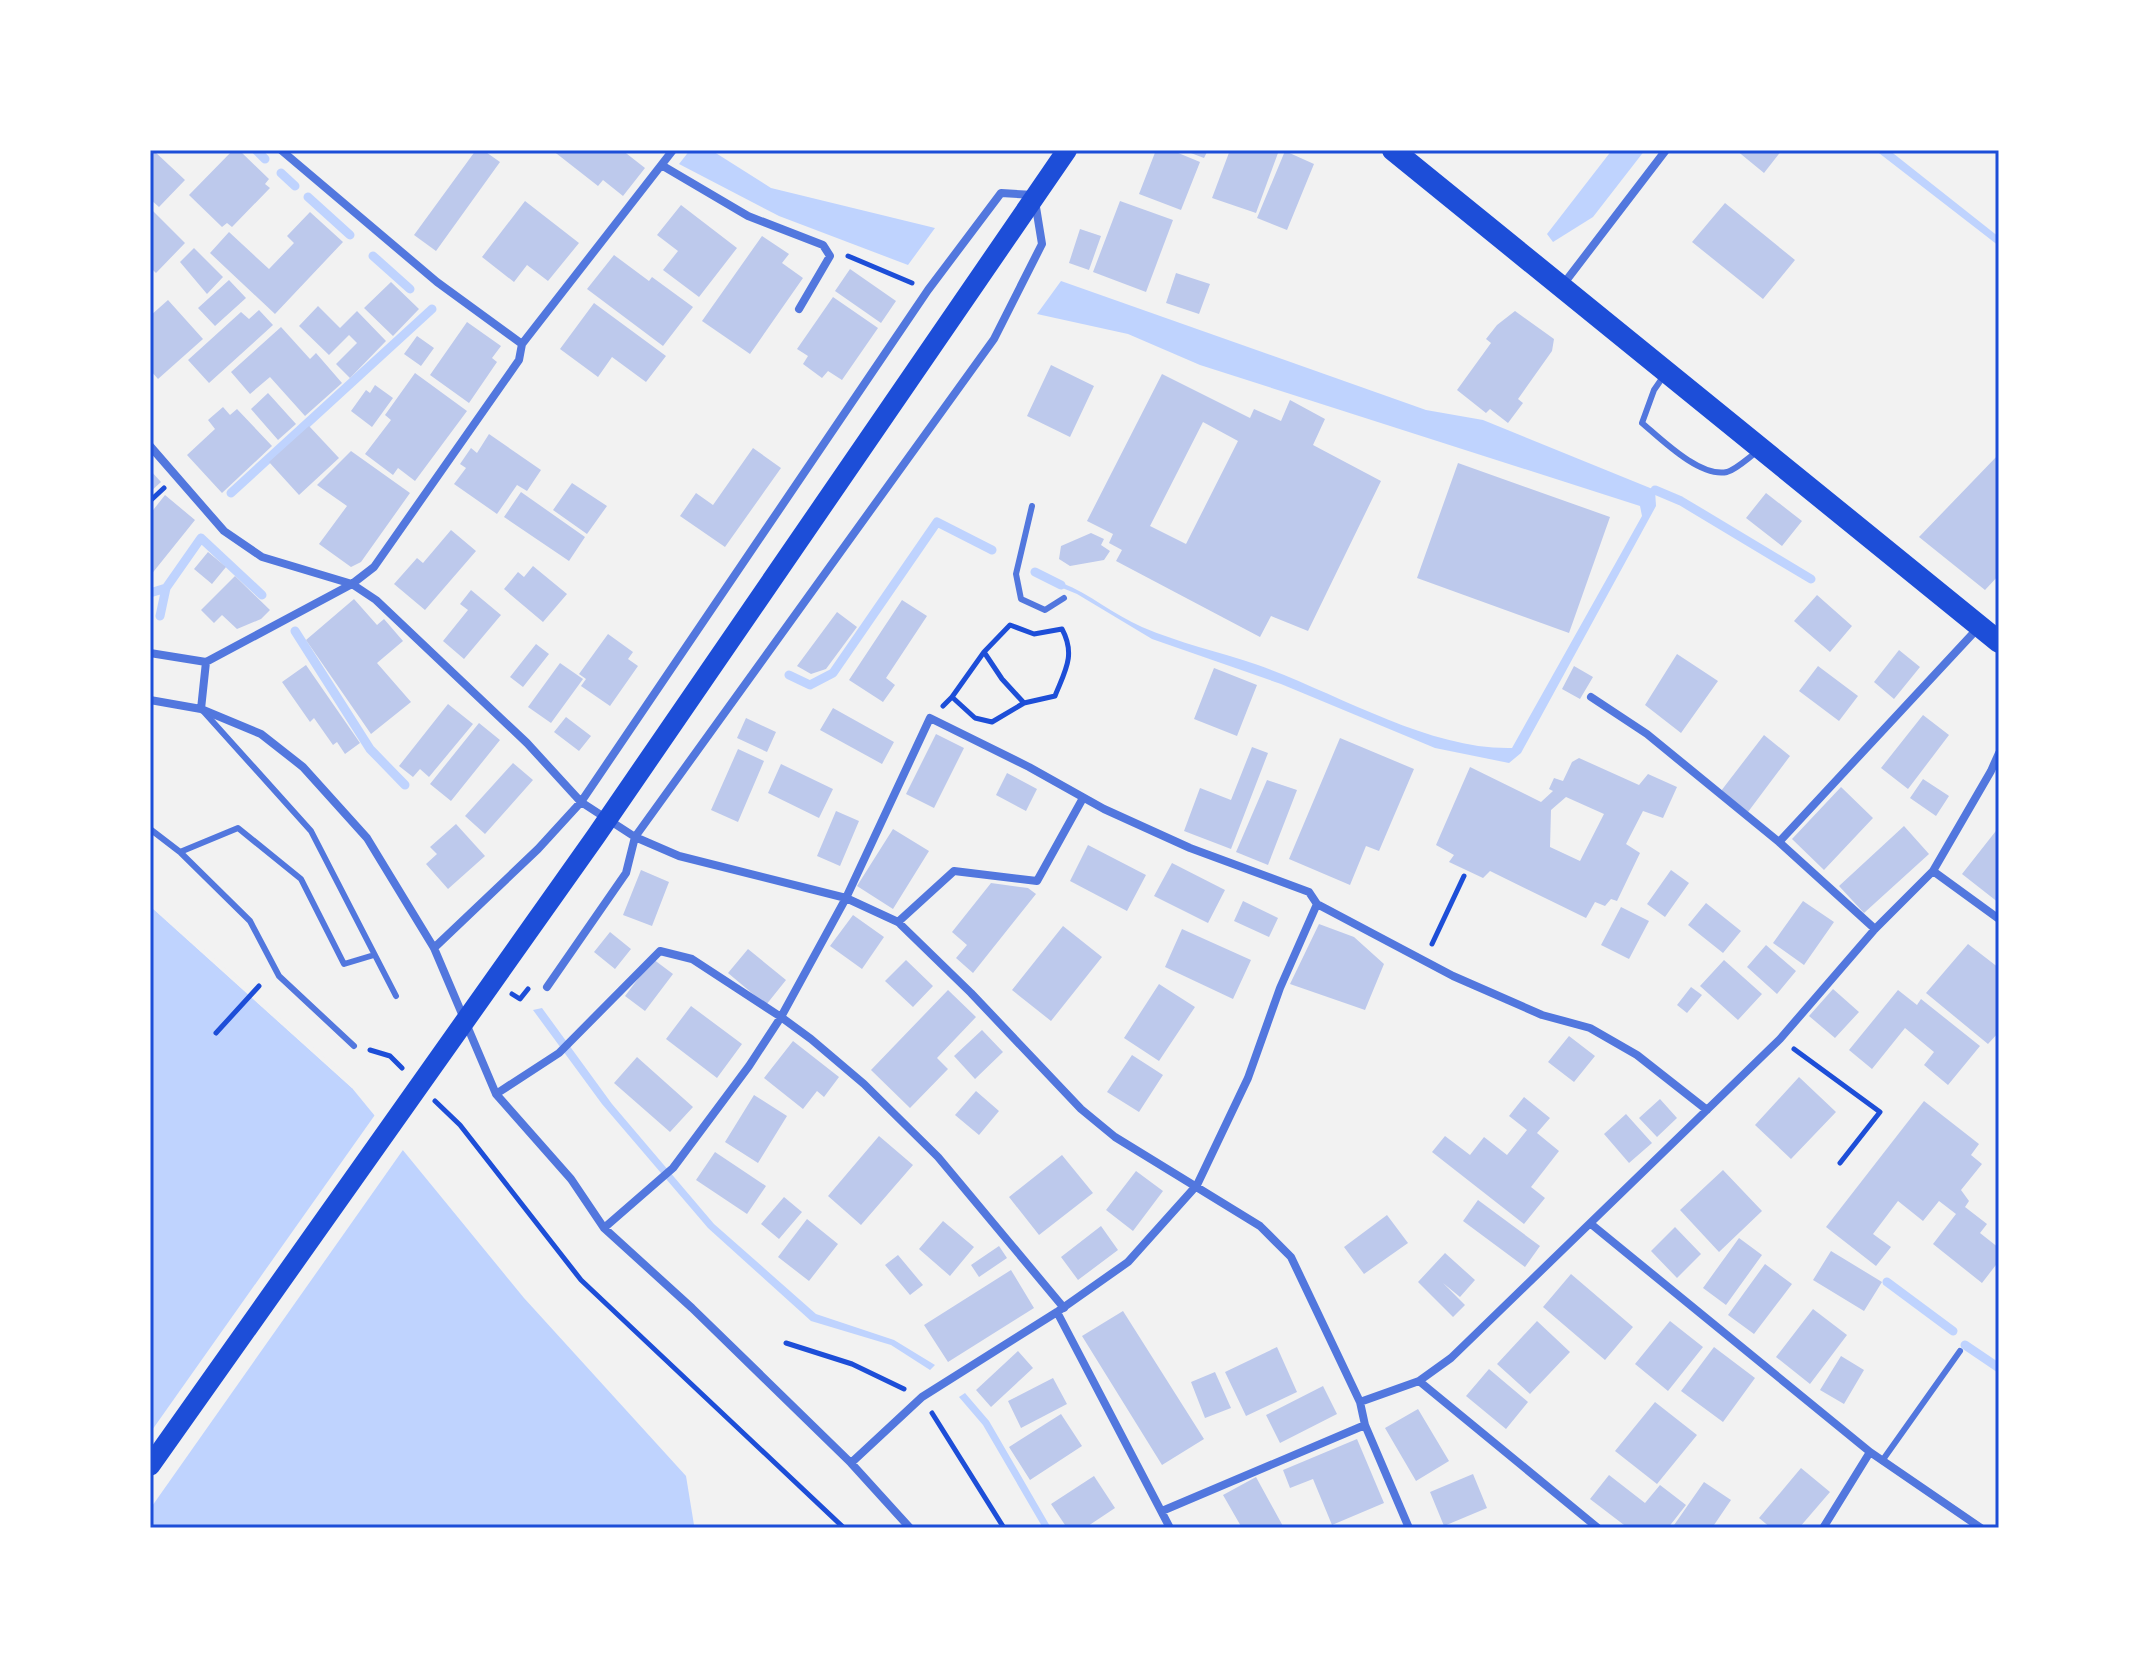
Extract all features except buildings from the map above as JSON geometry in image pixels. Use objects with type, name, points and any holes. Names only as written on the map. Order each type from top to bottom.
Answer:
[{"type":"highway","points":[[1393,150],[1999,642]]},
{"type":"main road","points":[[150,1466],[596,836],[1067,150]]},
{"type":"street","points":[[281,150],[437,282],[522,344]]},
{"type":"street","points":[[150,653],[206,662],[352,584],[374,567],[519,360],[522,344],[673,150]]},
{"type":"street","points":[[1561,287],[1666,150]]},
{"type":"street","points":[[663,166],[748,216],[823,245],[830,256],[799,309]]},
{"type":"street","points":[[434,948],[538,849],[581,802],[928,290],[1001,193],[1034,195],[1042,244],[994,339],[635,837],[626,873],[547,987]]},
{"type":"street","points":[[150,446],[224,531],[236,540],[262,557],[352,584],[376,600],[527,743],[581,802],[635,837],[679,856],[846,898],[898,922],[971,993],[1081,1109],[1115,1137],[1260,1226],[1291,1257],[1360,1402],[1365,1425],[1409,1528]]},
{"type":"street","points":[[1779,842],[1980,627]]},
{"type":"street","points":[[201,709],[206,662]]},
{"type":"street","points":[[1591,697],[1647,734],[1779,842],[1875,929]]},
{"type":"street","points":[[150,700],[201,709],[261,734],[303,767],[367,838],[434,948],[496,1094],[571,1179],[604,1228],[692,1308],[851,1463],[910,1528]]},
{"type":"street","points":[[604,1228],[673,1168],[749,1066],[781,1017],[846,898],[930,718],[1083,798],[1190,848],[1309,892],[1317,904],[1423,962],[1542,1015],[1590,1028],[1637,1055],[1707,1110]]},
{"type":"street","points":[[1360,1402],[1419,1381],[1451,1358],[1780,1039],[1875,929],[1933,871],[1999,753]]},
{"type":"street","points":[[898,922],[954,871],[1037,881],[1083,798]]},
{"type":"street","points":[[1933,871],[1999,919]]},
{"type":"street","points":[[851,1463],[922,1397],[1060,1310],[1128,1262],[1197,1185],[1248,1078],[1280,988],[1317,904]]},
{"type":"street","points":[[496,1094],[572,1042],[660,951],[692,959],[811,1039],[864,1084],[938,1157],[1060,1310],[1170,1528]]},
{"type":"street","points":[[1591,1224],[1870,1452],[1981,1528]]},
{"type":"street","points":[[1419,1381],[1598,1528]]},
{"type":"street","points":[[1162,1511],[1365,1425]]},
{"type":"street","points":[[1823,1528],[1870,1452]]},
{"type":"lane","points":[[1666,373],[1654,390],[1642,423],[1669,447],[1709,472],[1728,472],[1761,449]]},
{"type":"lane","points":[[1032,506],[1016,574],[1021,599],[1045,610],[1064,598]]},
{"type":"lane","points":[[201,709],[311,831],[396,996]]},
{"type":"lane","points":[[180,852],[238,828],[301,879],[344,964],[374,955]]},
{"type":"lane","points":[[150,829],[180,852],[250,921],[279,976],[354,1046]]},
{"type":"lane","points":[[1882,1461],[1960,1351]]},
{"type":"path","points":[[823,245],[928,290]]},
{"type":"path","points":[[930,718],[952,697],[984,652],[1010,625],[1034,634],[1062,629],[1070,643],[1068,662],[1055,696],[1024,703],[992,722],[975,718],[952,697]]},
{"type":"path","points":[[984,652],[1002,679],[1024,703]]},
{"type":"path","points":[[1423,962],[1464,876]]},
{"type":"path","points":[[216,1033],[259,986]]},
{"type":"path","points":[[1780,1039],[1880,1112],[1840,1163]]},
{"type":"path","points":[[354,1046],[390,1056],[410,1075]]},
{"type":"path","points":[[430,1095],[460,1125],[581,1280],[844,1528]]},
{"type":"water","points":[[690,150],[711,150],[771,188],[935,228],[908,265],[779,216],[679,164]]},
{"type":"water","points":[[1612,150],[1645,150],[1593,217],[1553,242],[1547,234]]},
{"type":"water","points":[[1875,150],[1889,150],[1999,237],[1999,246]]},
{"type":"water","points":[[1061,281],[1426,410],[1483,420],[1655,490],[1656,506],[1521,753],[1509,763],[1435,748],[1281,684],[1152,639],[1060,587],[1062,583],[1156,633],[1258,665],[1416,730],[1480,746],[1512,748],[1642,516],[1640,506],[1200,365],[1128,334],[1037,314]]},
{"type":"water","points":[[150,906],[352,1088],[524,1298],[686,1476],[692,1528],[150,1528]]},
{"type":"water","points":[[542,1008],[612,1104],[714,1224],[816,1314],[894,1340],[935,1365],[930,1370],[891,1345],[811,1321],[708,1228],[602,1104],[533,1010]]},
{"type":"water","points":[[965,1393],[989,1421],[1051,1528],[1043,1528],[983,1425],[959,1397]]},
{"type":"pier","points":[[150,902],[356,1086],[352,1088],[150,906]]},
{"type":"pier","points":[[377,1112],[405,1147],[150,1509],[150,1433]]},
{"type":"waterway","points":[[256,150],[265,159]]},
{"type":"waterway","points":[[281,173],[295,186]]},
{"type":"waterway","points":[[308,197],[350,235]]},
{"type":"waterway","points":[[373,256],[410,289]]},
{"type":"waterway","points":[[231,493],[432,309]]},
{"type":"waterway","points":[[1655,490],[1681,501],[1811,579]]},
{"type":"waterway","points":[[789,675],[810,685],[833,673],[937,522],[992,550]]},
{"type":"waterway","points":[[160,616],[166,588],[201,538],[262,595]]},
{"type":"waterway","points":[[1035,572],[1061,585]]},
{"type":"waterway","points":[[150,593],[166,588]]},
{"type":"waterway","points":[[295,631],[370,749],[405,785]]},
{"type":"waterway","points":[[1887,1282],[1953,1331]]},
{"type":"waterway","points":[[1965,1345],[1999,1368]]}]
